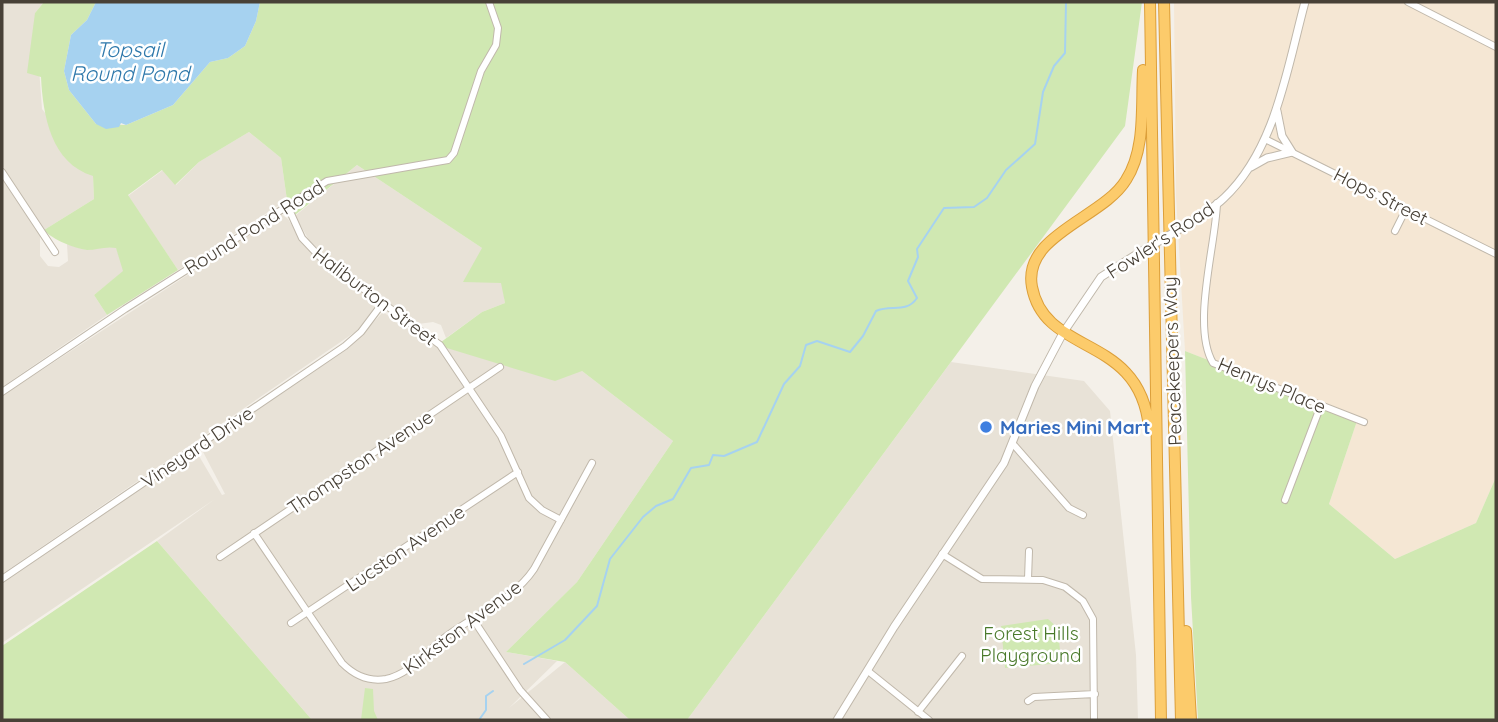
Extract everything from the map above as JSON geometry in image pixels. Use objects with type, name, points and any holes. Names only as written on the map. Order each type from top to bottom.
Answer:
[{"type":"highway","name":"Peacekeepers Way","points":[[1150,2],[1161,720]]},
{"type":"highway","name":"Peacekeepers Way","points":[[1164,2],[1181,720]]},
{"type":"highway","points":[[1149,21],[1140,135],[1133,166],[1111,199],[1046,246],[1032,268],[1032,290],[1037,301],[1063,333],[1116,361],[1140,391],[1148,418],[1157,546]]},
{"type":"highway","points":[[1178,544],[1191,720]]},
{"type":"street","name":"Round Pond Road","points":[[2,392],[327,181],[341,176],[448,160],[454,153],[481,71],[498,37],[496,19],[489,2]]},
{"type":"street","name":"Fowler's Road","points":[[837,720],[942,554],[1004,463],[1035,386],[1063,333],[1101,277],[1185,226],[1217,203],[1248,170],[1265,139],[1305,2]]},
{"type":"street","points":[[1408,2],[1496,47]]},
{"type":"street","points":[[1248,170],[1267,158],[1292,152],[1282,136],[1276,105]]},
{"type":"street","name":"Hops Street","points":[[1265,139],[1496,254]]},
{"type":"street","points":[[2,172],[55,252]]},
{"type":"street","name":"Henrys Place","points":[[1217,203],[1217,233],[1209,249],[1205,282],[1209,356],[1220,367],[1364,422]]},
{"type":"street","name":"Haliburton Street","points":[[288,205],[296,228],[310,247],[440,345],[501,436],[533,503],[561,520]]},
{"type":"street","points":[[1395,231],[1406,209]]},
{"type":"street","name":"Vineyard Drive","points":[[2,579],[345,346],[361,332],[382,303]]},
{"type":"street","name":"Thompston Avenue","points":[[220,557],[500,367]]},
{"type":"street","points":[[1285,500],[1321,405]]},
{"type":"street","points":[[1013,444],[1069,508],[1083,515]]},
{"type":"street","name":"Kirkston Avenue","points":[[254,533],[349,670],[376,680],[405,671],[472,618],[524,582],[592,463]]},
{"type":"street","name":"Lucston Avenue","points":[[292,624],[518,472]]},
{"type":"street","points":[[1028,579],[1029,551]]},
{"type":"street","points":[[942,554],[982,579],[1002,582],[1028,579],[1065,587],[1083,601],[1093,619],[1096,694],[1094,720]]},
{"type":"street","points":[[472,618],[520,690],[547,720]]},
{"type":"street","points":[[918,712],[962,656]]},
{"type":"street","points":[[868,671],[929,720]]},
{"type":"street","points":[[1028,701],[1034,697],[1096,694]]},
{"type":"shaded area","points":[[2,2],[44,2],[35,13],[42,109],[93,175],[94,199],[44,230],[2,165]]},
{"type":"shaded area","points":[[1174,2],[1496,2],[1496,477],[1476,523],[1395,559],[1329,504],[1358,418],[1185,351],[1176,196]]},
{"type":"shaded area","points":[[249,132],[281,158],[287,200],[178,270],[128,196],[163,170],[176,185],[199,162]]},
{"type":"shaded area","points":[[357,165],[482,248],[502,282],[505,303],[482,312],[446,338],[441,325],[433,322],[418,324],[325,255],[309,240],[295,216]]},
{"type":"shaded area","points":[[2,179],[40,236],[40,256],[48,266],[59,267],[68,261],[67,244],[88,250],[105,246],[116,247],[124,271],[94,295],[107,315],[2,387]]},
{"type":"shaded area","points":[[281,214],[288,219],[307,249],[373,301],[374,308],[358,330],[2,574],[2,396]]},
{"type":"shaded area","points":[[383,312],[430,344],[582,371],[673,441],[577,582],[506,652],[557,661],[509,708],[565,662],[630,720],[312,720],[157,541],[215,499],[2,643],[2,583],[192,454],[199,456],[222,495],[225,494],[201,448],[349,348]]},
{"type":"shaded area","points":[[951,362],[1084,381],[1110,411],[1136,655],[1138,720],[687,720]]},
{"type":"green space","points":[[44,2],[96,2],[87,20],[71,35],[64,71],[69,90],[96,124],[126,125],[173,105],[210,62],[228,58],[245,46],[256,21],[260,2],[1142,2],[1125,126],[687,720],[630,720],[565,662],[506,652],[577,582],[673,441],[582,371],[555,381],[437,345],[482,312],[505,303],[501,283],[463,282],[482,248],[357,165],[295,215],[287,200],[281,158],[249,132],[199,162],[175,185],[162,170],[128,195],[178,270],[107,315],[94,295],[123,271],[116,248],[82,249],[58,240],[44,230],[94,199],[93,176],[67,161],[52,136],[44,107],[41,77],[27,73],[35,13]]},
{"type":"green space","points":[[1185,351],[1358,418],[1329,504],[1395,559],[1476,523],[1496,477],[1496,720],[1198,720],[1191,597]]},
{"type":"green space","points":[[157,541],[312,720],[2,720],[2,646]]},
{"type":"green space","name":"Forest Hills Playground","points":[[1048,619],[1058,628],[1061,663],[1005,668],[1001,626]]},
{"type":"green space","points":[[365,688],[373,689],[374,711],[378,720],[361,720]]},
{"type":"water","name":"Topsail Round Pond","points":[[96,2],[260,2],[256,21],[245,46],[228,58],[210,62],[173,105],[126,125],[121,123],[119,127],[106,129],[96,124],[69,90],[64,71],[71,35],[87,20]]},
{"type":"waterway","points":[[524,664],[565,640],[597,606],[610,559],[643,517],[656,506],[673,499],[691,468],[709,465],[713,455],[724,456],[757,442],[784,384],[800,366],[806,345],[817,341],[850,352],[863,336],[876,311],[913,303],[917,298],[908,281],[918,257],[917,249],[944,208],[974,207],[987,198],[1006,170],[1035,144],[1043,92],[1054,66],[1065,53],[1066,2]]},
{"type":"waterway","points":[[479,720],[486,710],[486,696],[493,691]]},
{"type":"place","name":"Maries Mini Mart","points":[[986,427]]}]
